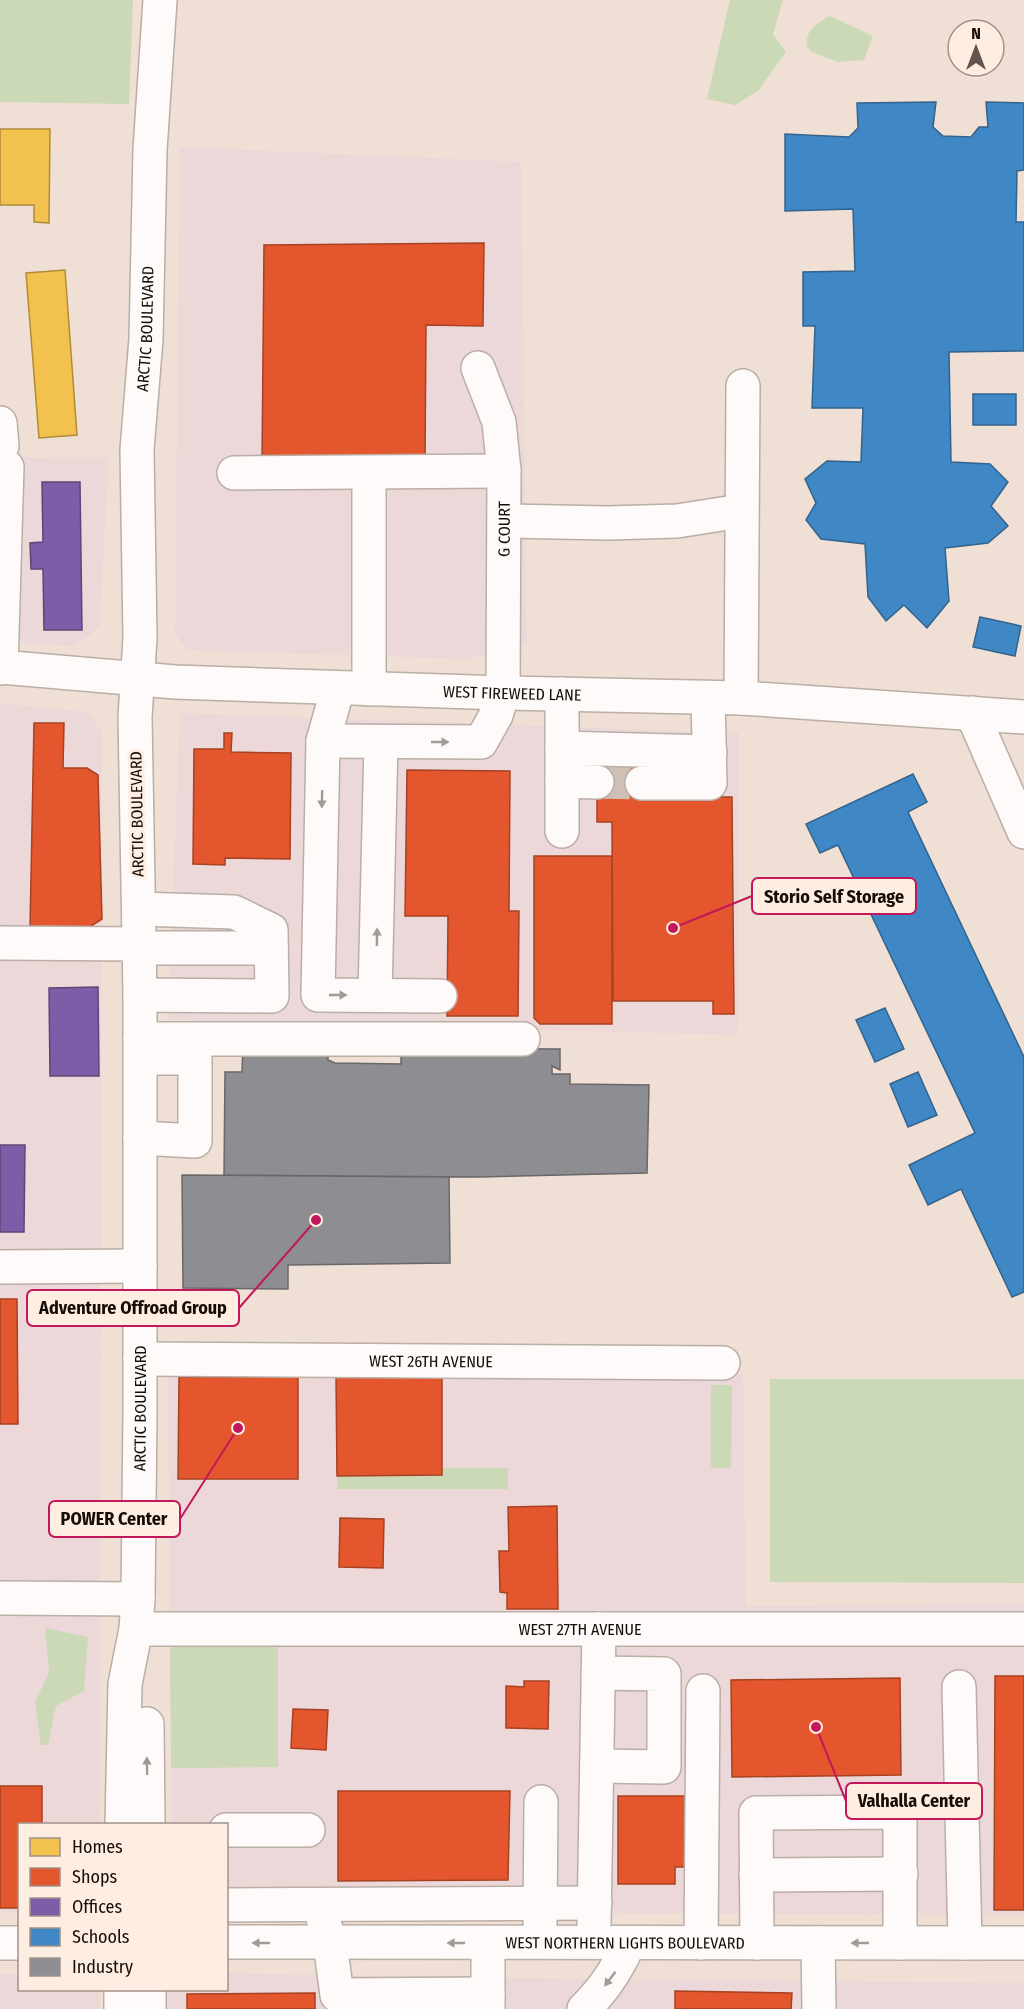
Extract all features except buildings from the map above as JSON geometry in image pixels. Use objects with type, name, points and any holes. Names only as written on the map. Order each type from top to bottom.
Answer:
[{"type":"main road","name":"ARCTIC BOULEVARD","points":[[148,1823],[146,1683],[137,1614],[140,995],[135,717],[140,639],[137,450],[146,339],[150,150],[160,0]]},
{"type":"main road","name":"G COURT","points":[[381,742],[481,742],[496,715],[503,693],[504,471],[499,422],[478,368]]},
{"type":"main road","points":[[741,698],[743,386]]},
{"type":"main road","points":[[1,667],[3,445]]},
{"type":"main road","points":[[234,474],[504,471]]},
{"type":"main road","points":[[369,473],[353,688],[323,741],[318,995],[440,996]]},
{"type":"main road","points":[[504,521],[608,523],[676,521],[741,511]]},
{"type":"main road","name":"WEST FIREWEED LANE","points":[[1,667],[136,680],[503,693],[741,698],[1024,717]]},
{"type":"main road","points":[[562,694],[562,831]]},
{"type":"main road","points":[[642,783],[710,783],[708,698]]},
{"type":"main road","points":[[972,713],[1024,832]]},
{"type":"main road","points":[[323,741],[381,742],[375,995]]},
{"type":"main road","points":[[562,748],[710,752]]},
{"type":"main road","points":[[562,781],[597,782]]},
{"type":"main road","points":[[139,909],[234,912],[271,930],[272,948],[272,996],[140,995]]},
{"type":"main road","points":[[0,943],[272,948]]},
{"type":"main road","points":[[140,1048],[523,1038]]},
{"type":"main road","points":[[140,1048],[195,1058],[195,1141],[140,1138]]},
{"type":"main road","points":[[0,1267],[140,1266]]},
{"type":"main road","name":"WEST 26TH AVENUE","points":[[140,1359],[723,1363]]},
{"type":"main road","name":"WEST 27TH AVENUE","points":[[0,1598],[137,1614],[598,1629],[1024,1629]]},
{"type":"main road","name":"ARCTIC BOULEVARD","points":[[122,1823],[125,1684],[137,1614]]},
{"type":"main road","points":[[592,1943],[595,1903],[598,1629]]},
{"type":"main road","points":[[597,1766],[664,1767],[664,1674],[598,1673]]},
{"type":"main road","points":[[958,1687],[965,1943]]},
{"type":"main road","points":[[701,1943],[703,1691]]},
{"type":"main road","points":[[540,1802],[540,1943]]},
{"type":"main road","points":[[757,1943],[756,1813],[900,1812],[900,1943]]},
{"type":"main road","points":[[228,1830],[308,1830]]},
{"type":"main road","points":[[756,1875],[900,1874]]},
{"type":"main road","points":[[228,1905],[595,1903]]},
{"type":"main road","points":[[320,1905],[330,1943],[337,1995],[488,2002],[488,1943]]},
{"type":"main road","name":"WEST NORTHERN LIGHTS BOULEVARD","points":[[228,1942],[1024,1943]]},
{"type":"main road","points":[[0,1943],[18,1943]]},
{"type":"main road","points":[[584,2009],[618,1969],[629,1943]]},
{"type":"main road","points":[[818,1943],[819,2009]]},
{"type":"main road","points":[[121,1991],[121,2009]]},
{"type":"main road","points":[[149,1991],[149,2009]]},
{"type":"shaded area","points":[[180,147],[521,162],[527,645],[466,659],[188,650],[175,634]]},
{"type":"shaded area","points":[[109,457],[99,627],[75,647],[0,640],[0,458]]},
{"type":"shaded area","points":[[0,703],[88,712],[102,732],[100,1823],[18,1823],[18,1912],[0,1912]]},
{"type":"shaded area","points":[[180,713],[739,733],[738,1035],[168,1020]]},
{"type":"shaded area","points":[[441,1368],[743,1374],[746,1606],[1024,1604],[1024,1915],[228,1912],[228,1823],[172,1823],[168,1369]]},
{"type":"shaded area","points":[[228,1973],[393,1977],[1024,1983],[1024,2009],[166,2009],[166,1991],[228,1991]]},
{"type":"shaded area","points":[[0,1974],[18,1974],[18,1991],[95,1991],[100,1995],[100,2009],[0,2009]]},
{"type":"green space","points":[[0,0],[133,0],[129,104],[0,102]]},
{"type":"green space","points":[[730,0],[783,0],[773,34],[786,52],[759,90],[735,105],[707,99]]},
{"type":"green space","points":[[830,16],[873,36],[864,60],[838,62],[812,52],[807,47],[810,32]]},
{"type":"green space","points":[[770,1379],[1024,1379],[1024,1583],[770,1582]]},
{"type":"green space","points":[[711,1385],[732,1385],[731,1468],[711,1468]]},
{"type":"green space","points":[[442,1468],[508,1468],[508,1489],[337,1489],[337,1476],[442,1475]]},
{"type":"green space","points":[[45,1628],[88,1637],[84,1691],[56,1706],[48,1745],[41,1745],[35,1703],[49,1672]]},
{"type":"green space","points":[[278,1646],[278,1767],[171,1768],[170,1647]]},
{"type":"tunnel","points":[[597,782],[642,783]]},
{"type":"place","name":"Storio Self Storage","points":[[673,928]]},
{"type":"place","name":"Adventure Offroad Group","points":[[316,1220]]},
{"type":"place","name":"POWER Center","points":[[238,1428]]},
{"type":"place","name":"Valhalla Center","points":[[816,1727]]}]
